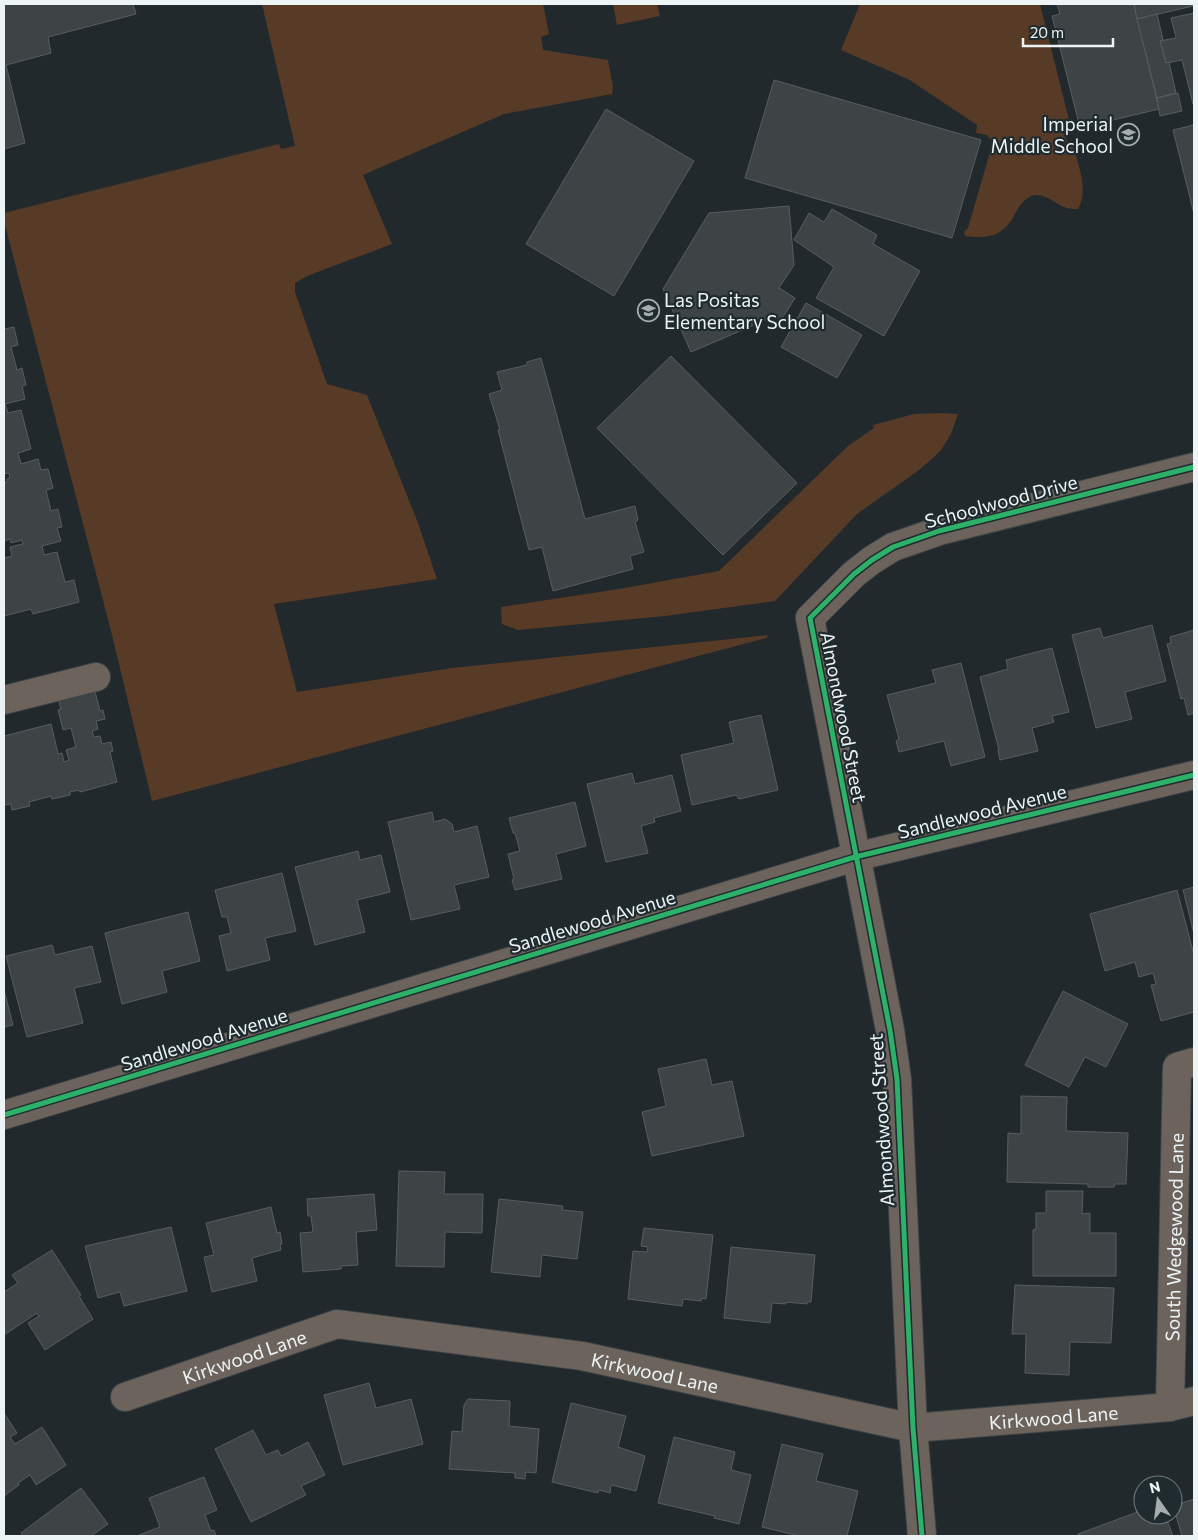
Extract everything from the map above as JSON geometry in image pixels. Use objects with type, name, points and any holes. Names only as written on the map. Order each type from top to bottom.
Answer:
[{"type":"street","name":"Schoolwood Drive","points":[[810,618],[854,574],[893,547],[939,531],[1194,467]]},
{"type":"street","name":"Almondwood Street","points":[[810,618],[890,1030],[897,1079],[913,1428],[922,1536]]},
{"type":"street","points":[[4,700],[96,677]]},
{"type":"street","name":"Sandlewood Avenue","points":[[4,1115],[856,857],[1194,775]]},
{"type":"street","name":"South Wedgewood Lane","points":[[1182,1404],[1186,1065]]},
{"type":"street","name":"Kirkwood Lane","points":[[125,1396],[337,1324],[582,1356],[913,1428],[1182,1404]]},
{"type":"shaded area","points":[[262,4],[543,4],[549,34],[541,37],[543,50],[608,60],[613,87],[612,94],[504,114],[363,175],[392,244],[307,276],[295,283],[295,292],[327,384],[367,395],[418,523],[437,579],[274,604],[297,692],[452,668],[768,635],[766,638],[152,801],[111,631],[4,221],[4,213],[279,144],[281,149],[295,146]]},
{"type":"shaded area","points":[[613,4],[657,4],[660,16],[617,25]]},
{"type":"shaded area","points":[[860,4],[1040,4],[1069,120],[1062,122],[1068,146],[1073,145],[1082,177],[1083,194],[1078,209],[1067,208],[1041,195],[1031,196],[1023,202],[1009,223],[999,232],[987,237],[965,236],[964,232],[968,228],[993,142],[987,135],[976,133],[977,125],[908,79],[841,50]]},
{"type":"shaded area","points":[[914,414],[958,414],[951,434],[941,450],[919,470],[857,514],[775,601],[665,616],[518,630],[502,624],[501,607],[719,571],[848,446],[874,428],[873,425]]},
{"type":"building","points":[[4,4],[133,4],[136,14],[48,37],[51,53],[6,65],[25,143],[4,149]]},
{"type":"building","points":[[1057,4],[1134,4],[1159,109],[1080,128],[1052,16],[1060,14]]},
{"type":"building","points":[[1134,4],[1192,4],[1193,6],[1137,19]]},
{"type":"building","points":[[1194,13],[1193,104],[1182,60],[1166,63],[1160,41],[1176,38],[1171,18]]},
{"type":"building","points":[[1157,14],[1163,40],[1160,41],[1166,63],[1169,62],[1176,93],[1157,98],[1137,19]]},
{"type":"building","points":[[774,80],[981,140],[952,238],[745,178]]},
{"type":"building","points":[[1178,93],[1182,111],[1160,116],[1157,98]]},
{"type":"building","points":[[606,109],[694,161],[614,296],[526,244]]},
{"type":"building","points":[[1194,125],[1194,214],[1173,130]]},
{"type":"building","points":[[789,206],[794,265],[779,288],[795,298],[777,327],[760,317],[752,326],[691,352],[663,289],[709,213]]},
{"type":"building","points":[[832,209],[877,235],[873,244],[920,271],[884,336],[816,298],[834,267],[794,240],[809,213],[824,222]]},
{"type":"building","points":[[806,303],[862,335],[837,378],[781,347]]},
{"type":"building","points":[[4,325],[5,329],[14,327],[18,345],[11,347],[17,370],[22,368],[26,385],[22,386],[25,399],[5,404],[8,413],[21,410],[31,449],[18,453],[21,464],[38,459],[41,470],[48,469],[53,488],[46,490],[51,511],[58,509],[62,527],[57,528],[61,541],[42,546],[44,555],[57,552],[65,582],[74,580],[79,602],[33,614],[31,609],[4,616],[4,555],[5,558],[12,556],[10,547],[23,544],[22,540],[11,543],[10,539],[4,541],[4,483],[10,478],[9,473],[4,474]]},
{"type":"building","points":[[671,356],[797,483],[723,555],[597,428]]},
{"type":"building","points":[[541,358],[585,519],[635,506],[638,520],[635,522],[644,552],[630,556],[633,569],[553,591],[542,547],[529,550],[498,430],[500,430],[489,394],[502,390],[497,372],[527,365],[527,362]]},
{"type":"building","points":[[1152,625],[1166,681],[1125,692],[1132,719],[1096,728],[1072,635],[1100,628],[1103,638]]},
{"type":"building","points":[[1194,630],[1194,713],[1188,715],[1184,698],[1181,699],[1167,644],[1171,643],[1170,637]]},
{"type":"building","points":[[1052,648],[1069,712],[1052,716],[1054,722],[1032,728],[1038,751],[1000,760],[980,677],[1008,669],[1006,660]]},
{"type":"building","points":[[961,663],[985,757],[951,766],[944,741],[899,752],[896,741],[899,739],[887,695],[936,683],[932,670]]},
{"type":"building","points":[[94,687],[100,711],[103,710],[105,719],[96,721],[98,729],[92,731],[94,737],[100,736],[102,744],[111,742],[113,751],[110,752],[117,782],[80,792],[79,790],[70,792],[70,795],[52,799],[51,796],[29,802],[30,806],[12,810],[11,804],[4,805],[4,736],[51,724],[58,754],[62,753],[64,762],[69,760],[66,750],[76,747],[71,728],[63,730],[58,710],[61,709],[58,699]]},
{"type":"building","points":[[761,715],[778,790],[739,799],[736,795],[692,805],[681,755],[734,743],[729,722]]},
{"type":"building","points":[[632,773],[635,784],[672,775],[681,811],[654,818],[655,822],[641,826],[648,853],[606,862],[587,784]]},
{"type":"building","points":[[575,802],[586,846],[556,854],[562,879],[515,890],[508,854],[520,851],[509,818]]},
{"type":"building","points":[[432,812],[434,822],[445,819],[452,824],[454,832],[477,826],[489,877],[454,885],[460,909],[411,920],[388,822]]},
{"type":"building","points":[[358,851],[360,860],[381,855],[390,892],[357,900],[365,932],[315,945],[295,867]]},
{"type":"building","points":[[282,873],[296,931],[265,938],[270,960],[227,971],[219,936],[231,933],[227,917],[222,917],[215,890]]},
{"type":"building","points":[[1194,887],[1194,934],[1183,890]]},
{"type":"building","points":[[1177,890],[1194,955],[1194,1012],[1161,1021],[1151,985],[1156,984],[1153,973],[1139,977],[1135,962],[1105,971],[1090,914]]},
{"type":"building","points":[[188,912],[200,961],[162,971],[167,992],[122,1004],[105,933]]},
{"type":"building","points":[[52,945],[55,955],[92,946],[101,982],[74,988],[83,1023],[27,1037],[6,956]]},
{"type":"building","points":[[4,990],[13,1025],[4,1027]]},
{"type":"building","points":[[1063,991],[1128,1024],[1106,1067],[1085,1057],[1069,1087],[1025,1065]]},
{"type":"building","points":[[706,1059],[712,1085],[732,1081],[744,1136],[652,1156],[642,1112],[666,1106],[658,1069]]},
{"type":"building","points":[[1021,1096],[1067,1097],[1066,1131],[1128,1133],[1126,1184],[1115,1184],[1114,1187],[1088,1187],[1088,1184],[1007,1182],[1008,1133],[1021,1134]]},
{"type":"building","points":[[399,1171],[445,1172],[444,1194],[483,1194],[482,1233],[445,1232],[444,1267],[396,1266]]},
{"type":"building","points":[[1046,1191],[1083,1191],[1082,1214],[1090,1213],[1090,1233],[1116,1233],[1116,1276],[1033,1276],[1033,1230],[1036,1229],[1036,1213],[1046,1213]]},
{"type":"building","points":[[374,1194],[377,1230],[356,1232],[358,1265],[341,1266],[341,1269],[303,1272],[300,1233],[313,1232],[311,1216],[308,1216],[307,1199]]},
{"type":"building","points":[[499,1199],[563,1206],[562,1210],[583,1212],[577,1259],[542,1255],[540,1277],[491,1272]]},
{"type":"building","points":[[271,1207],[277,1233],[280,1232],[281,1250],[252,1258],[257,1281],[212,1292],[204,1257],[214,1255],[206,1223]]},
{"type":"building","points":[[171,1227],[187,1291],[124,1306],[120,1292],[98,1298],[85,1246]]},
{"type":"building","points":[[644,1228],[713,1235],[706,1299],[702,1298],[701,1301],[683,1299],[682,1306],[628,1299],[633,1251],[647,1252],[648,1247],[641,1246]]},
{"type":"building","points":[[731,1247],[815,1255],[811,1302],[807,1302],[807,1304],[772,1303],[770,1323],[724,1318]]},
{"type":"building","points":[[52,1250],[81,1295],[79,1296],[93,1319],[45,1350],[28,1323],[39,1316],[37,1313],[4,1335],[4,1292],[18,1283],[12,1275]]},
{"type":"building","points":[[1015,1285],[1114,1288],[1111,1343],[1070,1342],[1069,1375],[1025,1373],[1026,1334],[1012,1334]]},
{"type":"building","points":[[369,1383],[376,1408],[411,1399],[423,1444],[343,1465],[324,1395]]},
{"type":"building","points":[[468,1399],[510,1401],[509,1426],[539,1429],[536,1473],[526,1472],[525,1479],[515,1478],[515,1473],[449,1469],[452,1431],[462,1432],[464,1405]]},
{"type":"building","points":[[571,1403],[626,1416],[618,1447],[645,1456],[636,1491],[611,1485],[610,1493],[599,1490],[598,1493],[552,1482]]},
{"type":"building","points":[[4,1413],[17,1433],[10,1437],[15,1444],[42,1427],[66,1465],[36,1485],[30,1475],[4,1496]]},
{"type":"building","points":[[253,1430],[266,1455],[278,1450],[281,1456],[308,1442],[325,1475],[301,1486],[306,1495],[251,1522],[215,1449]]},
{"type":"building","points":[[674,1437],[735,1452],[731,1470],[751,1475],[739,1524],[714,1518],[715,1516],[658,1503]]},
{"type":"building","points":[[782,1444],[823,1454],[816,1481],[858,1491],[847,1536],[799,1536],[762,1527]]},
{"type":"building","points":[[204,1477],[217,1510],[205,1515],[211,1531],[214,1530],[216,1536],[139,1535],[160,1527],[149,1498]]},
{"type":"building","points":[[81,1488],[108,1524],[91,1536],[23,1536],[21,1533]]},
{"type":"building","points":[[1194,1499],[1194,1536],[1182,1536],[1179,1525],[1183,1525],[1183,1503]]},
{"type":"building","points":[[1133,1514],[1133,1525],[1169,1525],[1173,1536],[1079,1536],[1078,1534]]},
{"type":"cycle path","points":[[922,1536],[913,1428],[897,1079],[890,1030],[810,618],[854,574],[893,547],[939,531],[1194,467]]},
{"type":"cycle path","points":[[4,1115],[855,857],[1194,775]]},
{"type":"place","name":"Imperial Middle School","points":[[1129,134]]},
{"type":"place","name":"Las Positas Elementary School","points":[[648,310]]}]
